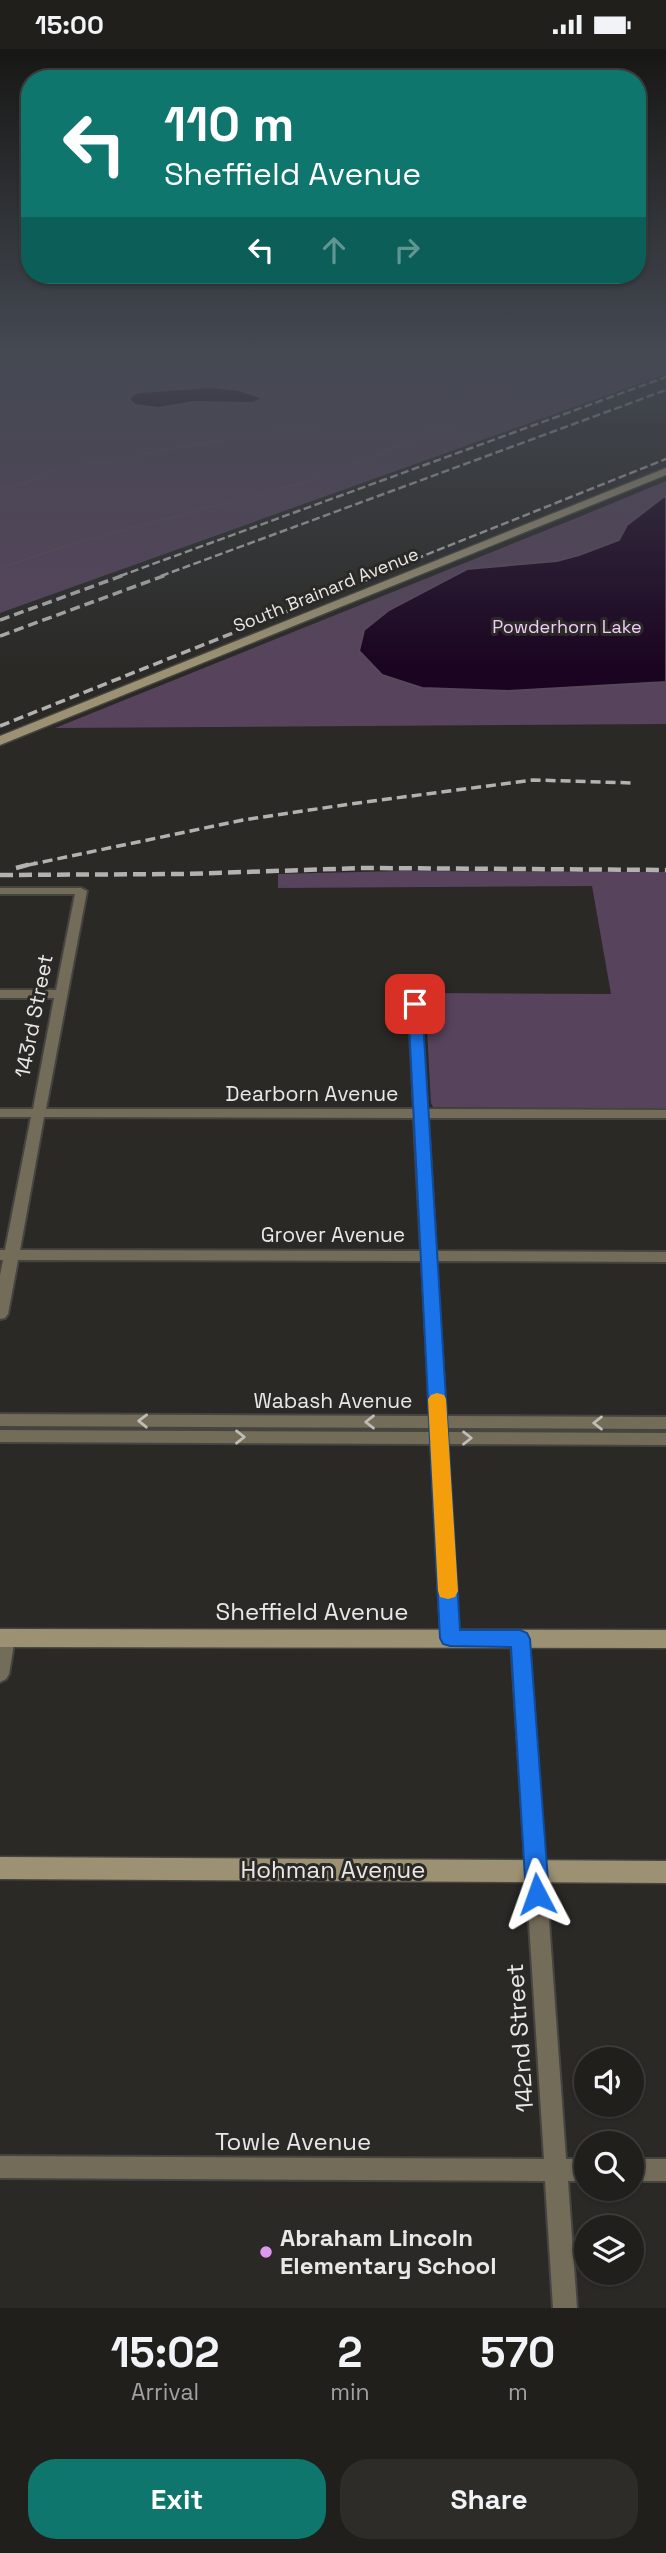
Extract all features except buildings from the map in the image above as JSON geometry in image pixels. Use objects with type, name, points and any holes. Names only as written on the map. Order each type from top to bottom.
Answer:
[{"type":"main road","name":"South Brainard Avenue","points":[[0,741],[666,471]]},
{"type":"main road","name":"Sheffield Avenue","points":[[3,1638],[666,1639]]},
{"type":"main road","name":"Hohman Avenue","points":[[0,1868],[666,1872]]},
{"type":"street","name":"143rd Street","points":[[0,891],[80,891],[38,1113],[6,1255],[0,1314]]},
{"type":"street","points":[[0,994],[61,994]]},
{"type":"street","points":[[414,994],[450,1638]]},
{"type":"street","name":"Dearborn Avenue","points":[[0,1113],[666,1114]]},
{"type":"street","name":"Grover Avenue","points":[[6,1255],[666,1257]]},
{"type":"street","name":"Wabash Avenue","points":[[0,1420],[439,1430],[666,1439]]},
{"type":"street","name":"Wabash Avenue","points":[[0,1436],[439,1430],[666,1423]]},
{"type":"street","points":[[0,1674],[3,1638]]},
{"type":"street","name":"142nd Street","points":[[520,1639],[565,2308]]},
{"type":"street","name":"Towle Avenue","points":[[0,2167],[574,2170]]},
{"type":"street","points":[[644,2170],[666,2170]]},
{"type":"green space","points":[[0,454],[442,454],[0,613]]},
{"type":"green space","name":"Powderhorn Lake","points":[[666,481],[666,724],[55,728],[579,517]]},
{"type":"green space","points":[[400,871],[666,872],[666,1109],[433,1107],[425,993],[611,994],[592,886],[278,888],[278,874]]},
{"type":"shaded area","name":"Powderhorn Lake","points":[[666,495],[666,682],[508,691],[422,688],[382,675],[359,651],[364,630],[389,610],[467,569],[557,561],[579,555],[619,540],[627,525]]},
{"type":"waterway","points":[[0,489],[26,483],[61,467],[123,460],[143,454]]},
{"type":"waterway","points":[[0,568],[72,544],[298,484],[380,454]]},
{"type":"railway","points":[[120,576],[454,454]]},
{"type":"railway","points":[[161,576],[491,454]]},
{"type":"railway","points":[[373,576],[666,459]]},
{"type":"railway","points":[[0,620],[124,575]]},
{"type":"railway","points":[[0,636],[166,575]]},
{"type":"railway","points":[[0,726],[378,575]]},
{"type":"railway","points":[[28,865],[243,820],[350,804],[533,780],[634,783]]},
{"type":"railway","points":[[16,868],[35,863]]},
{"type":"railway","points":[[0,875],[185,874],[363,868],[666,870]]},
{"type":"slow traffic","points":[[437,1399],[448,1591]]},
{"type":"place","name":"Abraham Lincoln Elementary School","points":[[266,2252]]},
{"type":"route","points":[[415,1004],[450,1638],[520,1639],[537,1894]]}]
